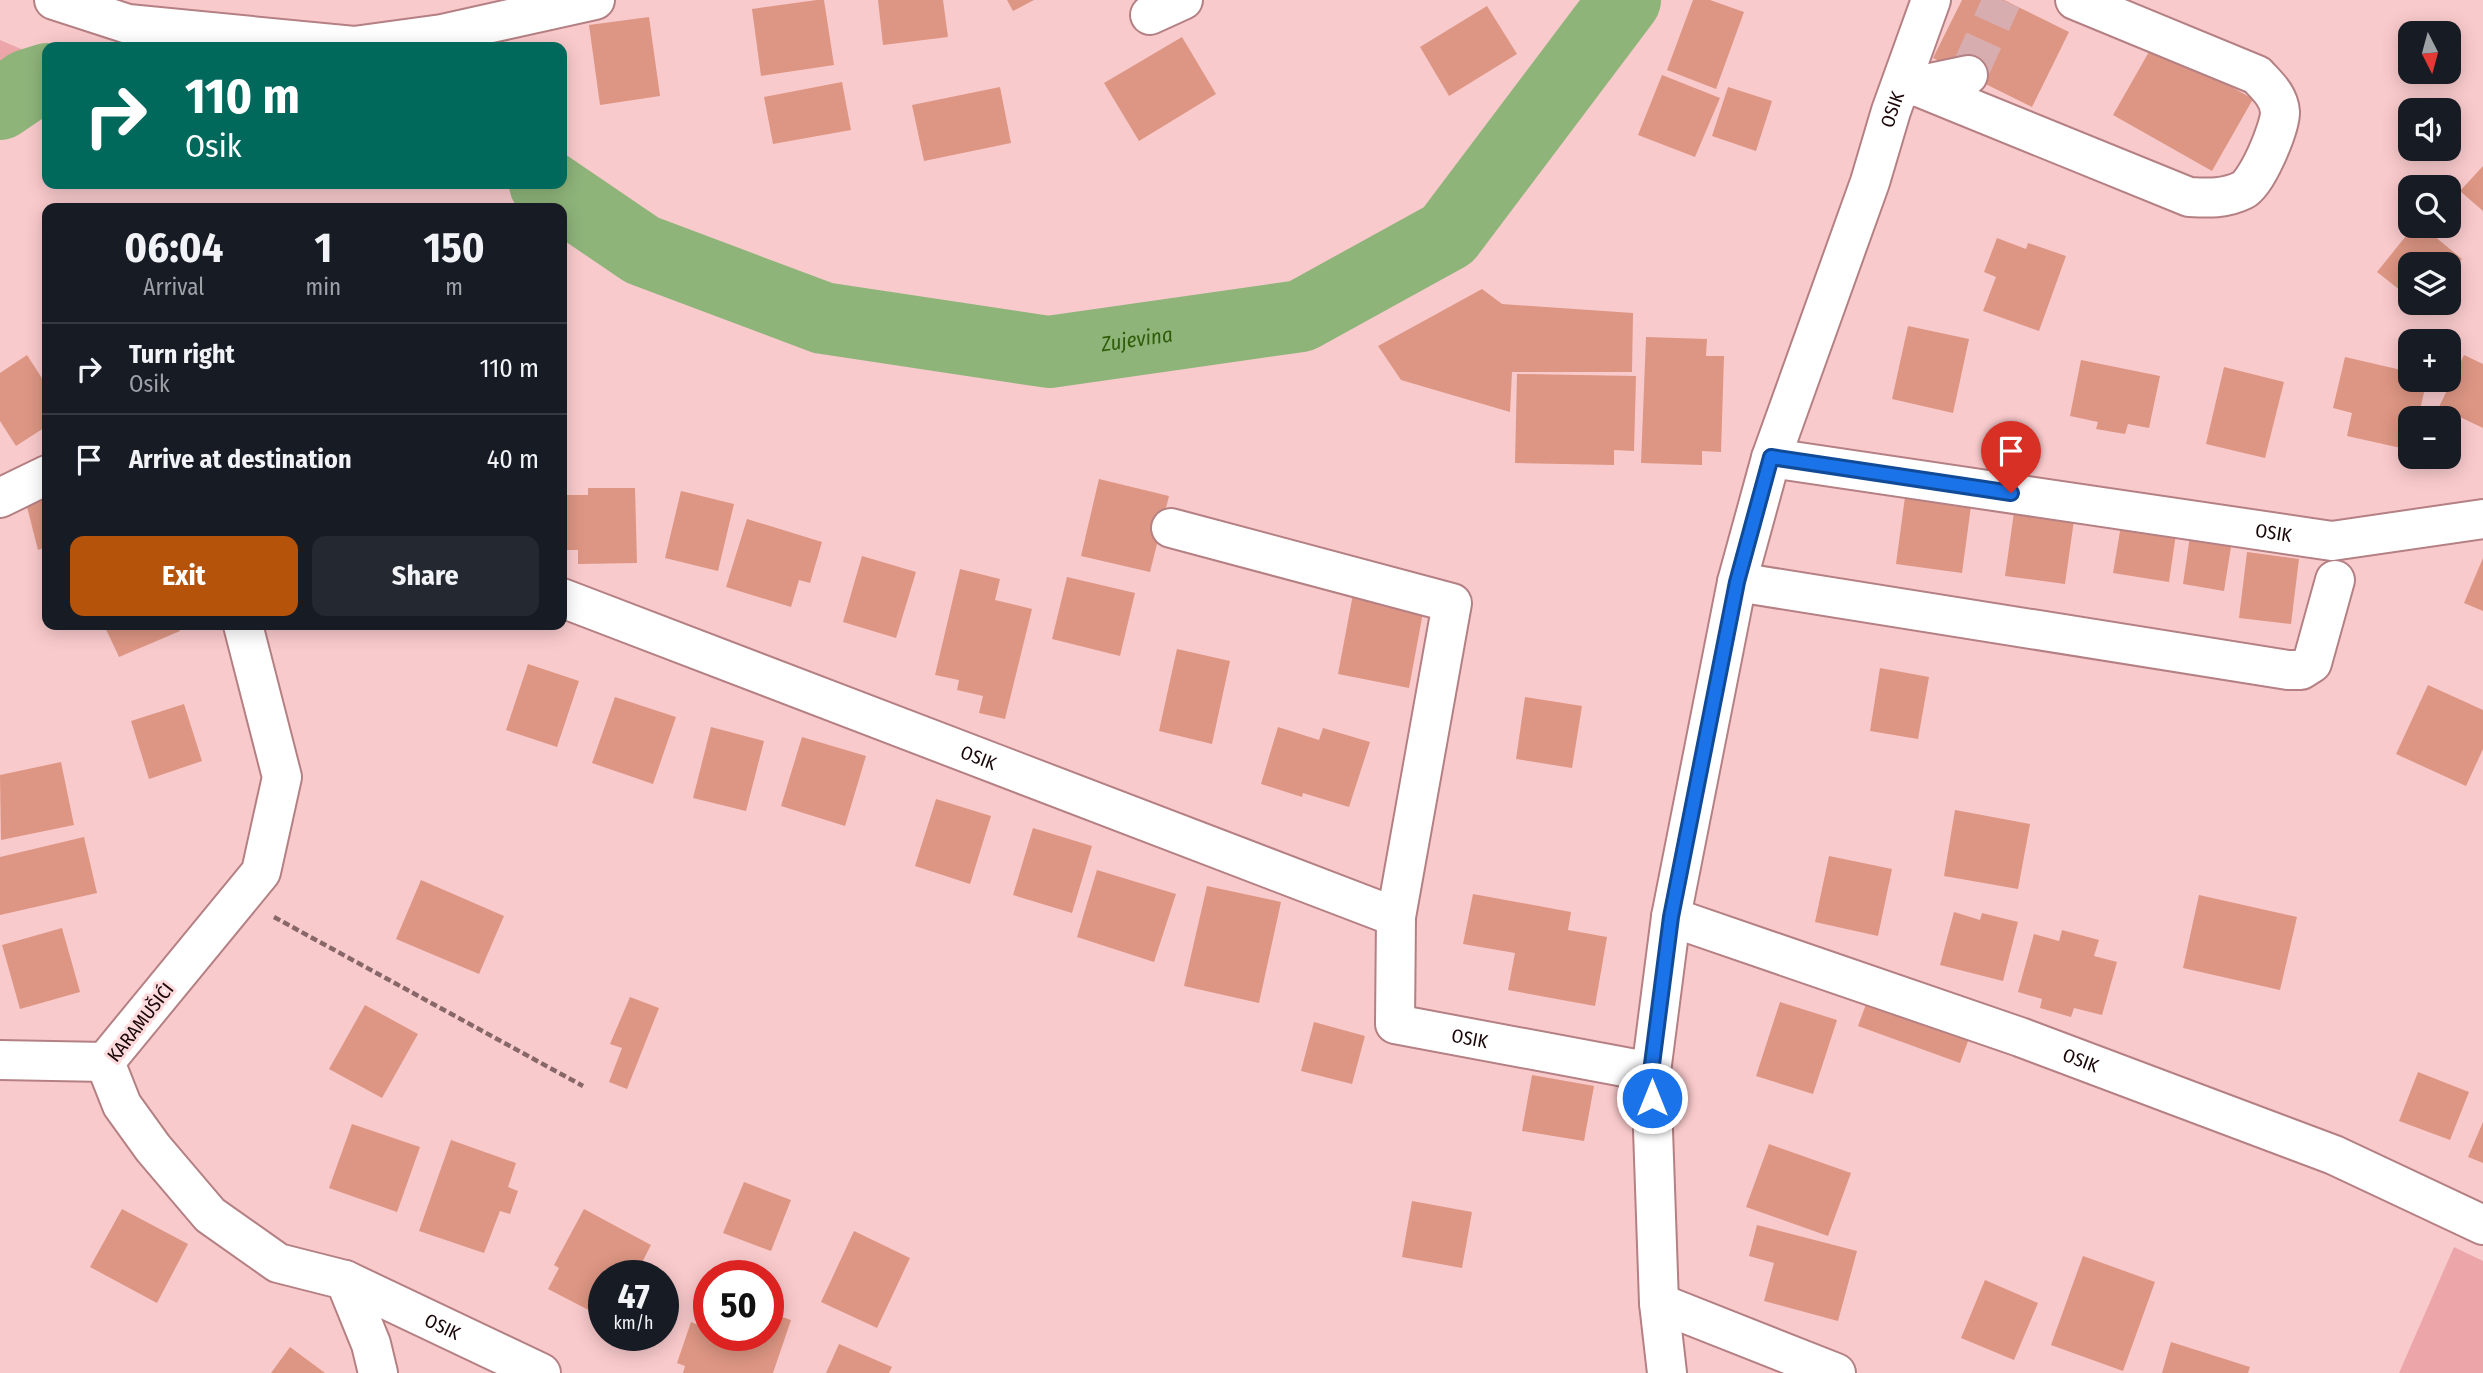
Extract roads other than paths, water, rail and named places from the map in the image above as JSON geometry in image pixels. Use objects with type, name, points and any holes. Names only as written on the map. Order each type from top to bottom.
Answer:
[{"type":"street","points":[[54,0],[128,24],[313,42]]},
{"type":"street","points":[[383,42],[442,34],[595,0]]},
{"type":"street","name":"OSIK","points":[[1667,1373],[1659,1303],[1651,1072],[1671,917],[1737,582],[1771,457],[1870,182],[1904,98],[1931,0]]},
{"type":"street","points":[[1904,98],[2189,197],[2218,198],[2246,189],[2268,153],[2280,113],[2274,94],[2257,75],[2075,0]]},
{"type":"street","points":[[1904,98],[1968,75]]},
{"type":"street","name":"OSIK","points":[[1771,457],[2332,541],[2483,519]]},
{"type":"street","points":[[0,498],[42,477]]},
{"type":"street","name":"OSIK","points":[[1171,528],[1452,603],[1396,917],[1395,1024],[1651,1072]]},
{"type":"street","points":[[1737,582],[2301,670],[2312,663],[2335,580]]},
{"type":"street","name":"OSIK","points":[[567,600],[1396,917]]},
{"type":"street","name":"KARAMUŠIĆI","points":[[244,630],[282,777],[261,872],[105,1062],[122,1105],[153,1148],[209,1215],[278,1263],[345,1280]]},
{"type":"street","name":"OSIK","points":[[1671,917],[2020,1037],[2334,1155],[2483,1225]]},
{"type":"street","points":[[0,1060],[105,1062]]},
{"type":"street","points":[[345,1280],[371,1344],[378,1373]]},
{"type":"street","name":"OSIK","points":[[345,1280],[541,1373]]},
{"type":"street","points":[[1659,1303],[1836,1373]]},
{"type":"waterway","name":"Zujevina","points":[[552,189],[642,250],[823,318],[1049,352],[1301,316],[1448,235],[1625,0]]},
{"type":"waterway","name":"Zujevina","points":[[0,104],[28,85],[42,81]]},
{"type":"tunnel","points":[[1968,75],[2002,0]]}]
